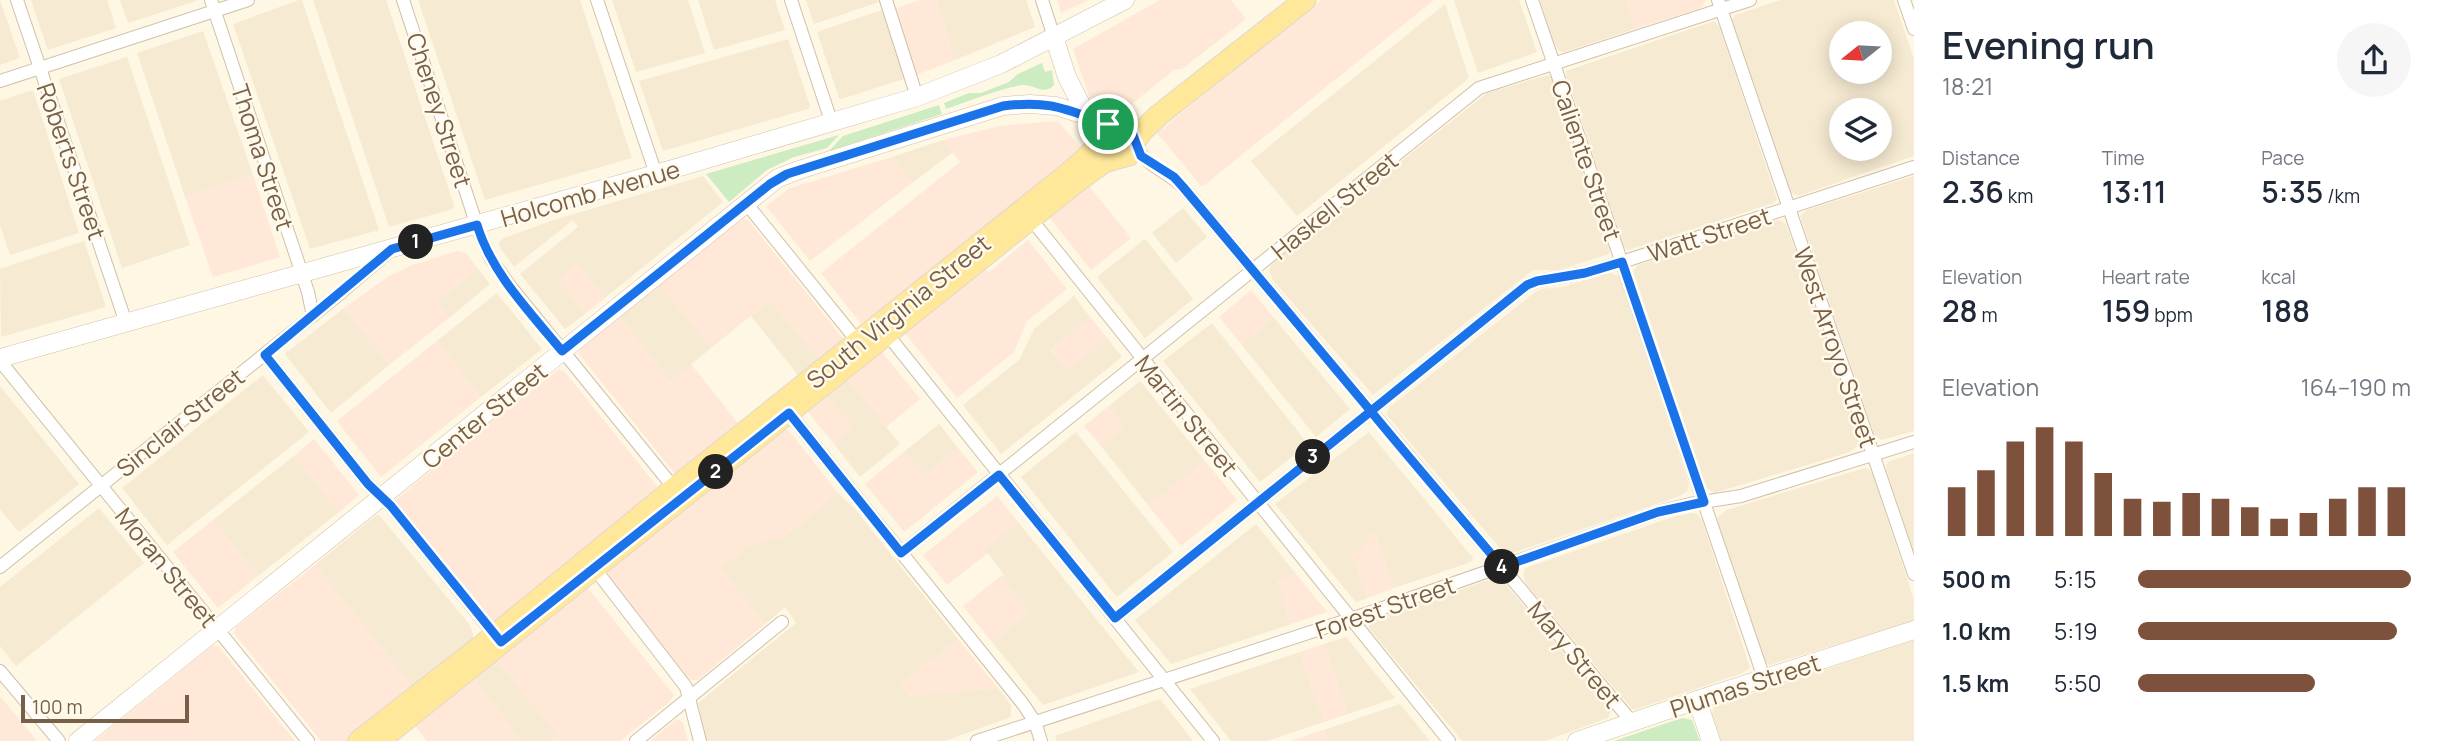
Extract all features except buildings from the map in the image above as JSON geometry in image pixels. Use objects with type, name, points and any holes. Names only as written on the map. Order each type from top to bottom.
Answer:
[{"type":"main road","name":"South Virginia Street","points":[[359,741],[596,569],[635,529],[674,498],[674,488],[887,334],[1104,162],[1117,158],[1105,150],[1143,115],[1284,0]]},
{"type":"main road","name":"South Virginia Street","points":[[379,741],[498,639],[791,404],[858,342],[1094,150],[1154,120],[1304,0]]},
{"type":"street","name":"Roberts Street","points":[[17,0],[126,323]]},
{"type":"street","points":[[0,81],[212,5],[248,0]]},
{"type":"street","name":"Cheney Street","points":[[403,0],[484,246],[497,270],[674,488]]},
{"type":"street","points":[[597,0],[656,174]]},
{"type":"street","points":[[791,0],[832,124]]},
{"type":"street","points":[[886,0],[917,97]]},
{"type":"street","points":[[1042,0],[1067,77],[1087,116]]},
{"type":"street","name":"Holcomb Avenue","points":[[0,359],[832,124],[917,97],[1001,64],[1125,0]]},
{"type":"street","name":"Caliente Street","points":[[1532,0],[1764,678]]},
{"type":"street","name":"Haskell Street","points":[[901,553],[1479,88],[1720,5],[1750,0]]},
{"type":"street","points":[[1904,0],[1914,29]]},
{"type":"street","name":"Thoma Street","points":[[212,5],[302,275],[313,316]]},
{"type":"street","name":"West Arroyo Street","points":[[1720,5],[1914,575]]},
{"type":"street","points":[[1042,104],[1062,91],[1067,77]]},
{"type":"street","name":"Center Street","points":[[78,741],[778,178],[992,109],[1016,105],[1042,104],[1063,107],[1122,134]]},
{"type":"street","name":"Mary Street","points":[[1122,134],[1141,156],[1174,177],[1183,187],[1632,722]]},
{"type":"street","name":"Watt Street","points":[[1115,618],[1527,285],[1622,262],[1914,167]]},
{"type":"street","points":[[746,203],[858,342]]},
{"type":"street","name":"Martin Street","points":[[1031,219],[1449,741]]},
{"type":"street","name":"Sinclair Street","points":[[0,567],[265,355],[392,249]]},
{"type":"street","points":[[887,334],[1213,741]]},
{"type":"street","points":[[265,355],[498,639]]},
{"type":"street","name":"Moran Street","points":[[0,359],[308,741]]},
{"type":"street","points":[[791,404],[901,553],[1023,704],[1035,722],[1041,741]]},
{"type":"street","name":"Forest Street","points":[[978,741],[1352,619],[1658,512],[1741,496],[1914,442]]},
{"type":"street","points":[[596,569],[685,684],[700,741]]},
{"type":"street","points":[[636,741],[782,622]]},
{"type":"street","name":"Plumas Street","points":[[1577,741],[1914,630]]},
{"type":"street","points":[[0,671],[59,741]]},
{"type":"street","points":[[1697,700],[1711,741]]},
{"type":"shaded area","points":[[0,0],[20,58],[0,65]]},
{"type":"shaded area","points":[[31,0],[107,0],[116,28],[48,50]]},
{"type":"shaded area","points":[[120,0],[195,0],[196,1],[128,23]]},
{"type":"shaded area","points":[[302,0],[379,230],[310,249],[233,24]]},
{"type":"shaded area","points":[[313,0],[386,0],[454,205],[453,209],[389,227]]},
{"type":"shaded area","points":[[418,0],[580,0],[632,158],[485,200]]},
{"type":"shaded area","points":[[612,0],[688,0],[705,53],[636,72]]},
{"type":"shaded area","points":[[698,0],[775,0],[785,30],[714,50]]},
{"type":"shaded area","points":[[806,0],[878,0],[879,2],[814,24]]},
{"type":"shaded area","points":[[920,0],[936,0],[955,60],[916,75],[894,9]]},
{"type":"shaded area","points":[[936,0],[1026,0],[1035,27],[955,60]]},
{"type":"shaded area","points":[[1057,0],[1089,0],[1061,13]]},
{"type":"shaded area","points":[[1160,0],[1231,0],[1246,19],[1182,69],[1174,70],[1128,107],[1090,99],[1073,49]]},
{"type":"shaded area","points":[[1321,0],[1434,0],[1202,187],[1157,133]]},
{"type":"shaded area","points":[[1454,0],[1519,0],[1537,52],[1478,73]]},
{"type":"shaded area","points":[[1540,0],[1625,0],[1635,29],[1564,52],[1559,51]]},
{"type":"shaded area","points":[[1625,0],[1706,0],[1701,8],[1635,29]]},
{"type":"shaded area","points":[[1781,0],[1894,0],[1914,59],[1914,156],[1798,196],[1790,192],[1732,20],[1735,15]]},
{"type":"shaded area","points":[[1445,4],[1469,78],[1297,216],[1251,161]]},
{"type":"shaded area","points":[[882,10],[904,79],[841,99],[817,32]]},
{"type":"shaded area","points":[[1714,21],[1720,28],[1777,199],[1774,203],[1628,250],[1624,247],[1566,71]]},
{"type":"shaded area","points":[[203,31],[253,175],[185,197],[137,53]]},
{"type":"shaded area","points":[[788,39],[810,106],[808,109],[663,151],[639,81]]},
{"type":"shaded area","points":[[127,57],[190,245],[122,268],[59,79]]},
{"type":"shaded area","points":[[1548,75],[1552,77],[1610,250],[1609,254],[1559,270],[1533,270],[1373,395],[1273,280],[1269,270],[1271,265],[1487,93]]},
{"type":"shaded area","points":[[33,90],[79,233],[10,255],[0,225],[0,101]]},
{"type":"shaded area","points":[[1058,121],[1083,150],[861,324],[821,273],[960,162],[943,140],[1000,126]]},
{"type":"shaded area","points":[[943,140],[953,152],[912,183],[892,157]]},
{"type":"shaded area","points":[[892,157],[912,183],[810,261],[766,206],[790,188]]},
{"type":"shaded area","points":[[253,175],[280,257],[213,277],[185,197]]},
{"type":"shaded area","points":[[703,176],[723,202],[605,298],[578,264],[558,279],[585,314],[565,329],[520,274],[578,227],[573,220],[514,267],[500,248],[499,242],[504,238],[557,219]]},
{"type":"shaded area","points":[[1914,176],[1914,431],[1881,440],[1874,434],[1800,216],[1807,210]]},
{"type":"shaded area","points":[[1089,186],[1131,238],[1091,270],[1050,218]]},
{"type":"shaded area","points":[[1183,208],[1207,237],[1176,263],[1152,233]]},
{"type":"shaded area","points":[[743,219],[748,220],[842,337],[843,341],[821,362],[770,300],[711,348],[660,284]]},
{"type":"shaded area","points":[[1779,220],[1786,224],[1860,443],[1850,452],[1714,493],[1706,487],[1633,271],[1638,265]]},
{"type":"shaded area","points":[[1145,239],[1193,299],[1145,338],[1097,277]]},
{"type":"shaded area","points":[[1028,240],[1067,289],[1027,321],[1014,352],[957,398],[905,333],[985,269],[989,272]]},
{"type":"shaded area","points":[[84,241],[106,307],[1,337],[0,269]]},
{"type":"shaded area","points":[[458,251],[466,253],[478,269],[437,302],[450,317],[389,365],[344,308],[389,276],[412,265]]},
{"type":"shaded area","points":[[577,263],[605,298],[585,314],[558,279]]},
{"type":"shaded area","points":[[478,269],[490,284],[450,317],[437,302]]},
{"type":"shaded area","points":[[1610,273],[1619,276],[1689,484],[1688,490],[1680,496],[1515,552],[1504,553],[1386,414],[1389,408],[1534,293]]},
{"type":"shaded area","points":[[660,284],[711,348],[670,381],[620,317]]},
{"type":"shaded area","points":[[1251,290],[1274,318],[1241,344],[1219,317]]},
{"type":"shaded area","points":[[497,293],[542,349],[481,397],[437,341]]},
{"type":"shaded area","points":[[1074,296],[1090,317],[1050,350],[1067,370],[1107,338],[1122,357],[1001,454],[963,405],[1019,360],[1034,329]]},
{"type":"shaded area","points":[[770,300],[821,362],[801,379],[751,316]]},
{"type":"shaded area","points":[[344,308],[389,365],[331,413],[285,354]]},
{"type":"shaded area","points":[[620,317],[670,381],[691,364],[741,427],[676,475],[579,354],[580,349]]},
{"type":"shaded area","points":[[1090,317],[1107,338],[1067,370],[1050,349]]},
{"type":"shaded area","points":[[1274,318],[1350,409],[1316,437],[1241,344]]},
{"type":"shaded area","points":[[1212,323],[1308,444],[1260,482],[1163,361]]},
{"type":"shaded area","points":[[437,341],[481,397],[381,477],[337,421]]},
{"type":"shaded area","points":[[882,352],[920,399],[886,427],[848,380]]},
{"type":"shaded area","points":[[559,369],[564,371],[660,490],[497,621],[493,620],[396,500]]},
{"type":"shaded area","points":[[263,375],[309,432],[167,545],[122,488]]},
{"type":"shaded area","points":[[848,380],[900,444],[860,477],[834,444],[853,428],[828,396]]},
{"type":"shaded area","points":[[1140,381],[1205,461],[1148,505],[1101,446],[1125,427],[1109,406]]},
{"type":"shaded area","points":[[0,386],[79,484],[19,532],[0,509]]},
{"type":"shaded area","points":[[828,396],[854,428],[834,444],[808,412]]},
{"type":"shaded area","points":[[1109,406],[1125,427],[1101,446],[1084,426]]},
{"type":"shaded area","points":[[939,424],[958,448],[924,475],[905,451]]},
{"type":"shaded area","points":[[783,428],[790,432],[838,493],[780,540],[775,538],[749,546],[720,568],[765,624],[698,680],[690,680],[608,579],[607,572]]},
{"type":"shaded area","points":[[1076,432],[1173,552],[1117,597],[1021,477]]},
{"type":"shaded area","points":[[1369,432],[1473,558],[1471,562],[1394,588],[1374,532],[1360,551],[1352,553],[1368,598],[1356,602],[1275,504]]},
{"type":"shaded area","points":[[314,439],[359,495],[339,512],[294,456]]},
{"type":"shaded area","points":[[958,448],[978,472],[904,532],[865,484],[905,451],[924,475]]},
{"type":"shaded area","points":[[1914,453],[1914,552],[1886,465],[1890,461]]},
{"type":"shaded area","points":[[294,456],[339,512],[258,576],[213,520]]},
{"type":"shaded area","points":[[1205,461],[1237,500],[1181,546],[1148,505]]},
{"type":"shaded area","points":[[1865,468],[1873,475],[1914,600],[1914,621],[1769,665],[1765,661],[1717,523],[1718,517],[1726,510]]},
{"type":"shaded area","points":[[838,493],[855,509],[958,639],[901,684],[909,696],[998,688],[1011,705],[1011,717],[945,741],[706,741],[698,703],[796,623],[785,607],[765,624],[720,568],[749,546],[775,538],[780,540]]},
{"type":"shaded area","points":[[997,496],[1018,522],[985,549],[988,553],[947,585],[923,555]]},
{"type":"shaded area","points":[[99,508],[144,563],[16,666],[0,646],[0,587]]},
{"type":"shaded area","points":[[1692,513],[1702,520],[1750,668],[1740,674],[1632,709],[1526,584],[1523,574],[1525,569],[1531,566],[1676,516]]},
{"type":"shaded area","points":[[379,515],[469,624],[473,634],[473,639],[415,690],[315,565]]},
{"type":"shaded area","points":[[213,520],[258,576],[218,608],[173,552]]},
{"type":"shaded area","points":[[1018,522],[1139,672],[1043,705],[992,642],[1029,613],[1001,577],[1004,575],[985,549]]},
{"type":"shaded area","points":[[1256,524],[1296,574],[1277,581],[1291,624],[1171,664],[1135,620]]},
{"type":"shaded area","points":[[1375,531],[1394,588],[1368,598],[1352,553],[1360,551]]},
{"type":"shaded area","points":[[315,565],[415,690],[351,741],[321,741],[234,633],[236,627]]},
{"type":"shaded area","points":[[1296,574],[1327,612],[1291,624],[1277,581]]},
{"type":"shaded area","points":[[1001,576],[1029,613],[992,642],[963,606]]},
{"type":"shaded area","points":[[1491,579],[1502,580],[1609,707],[1611,711],[1608,718],[1545,741],[1462,741],[1369,628],[1368,624],[1372,620]]},
{"type":"shaded area","points":[[588,588],[674,695],[620,741],[551,741],[557,735],[496,660]]},
{"type":"shaded area","points":[[1346,637],[1395,698],[1348,714],[1324,644]]},
{"type":"shaded area","points":[[958,639],[998,688],[909,696],[901,684]]},
{"type":"shaded area","points":[[1914,640],[1914,741],[1720,741],[1711,715],[1715,706]]},
{"type":"shaded area","points":[[1324,644],[1348,714],[1324,722],[1300,652]]},
{"type":"shaded area","points":[[213,645],[219,647],[295,741],[95,741]]},
{"type":"shaded area","points":[[1300,652],[1324,722],[1267,741],[1231,741],[1190,689]]},
{"type":"shaded area","points":[[496,660],[558,735],[551,741],[522,741],[473,678]]},
{"type":"shaded area","points":[[473,678],[522,741],[427,741],[414,725]]},
{"type":"shaded area","points":[[0,696],[37,741],[0,741]]},
{"type":"shaded area","points":[[1160,699],[1193,741],[1057,741],[1055,736]]},
{"type":"shaded area","points":[[1400,704],[1430,741],[1327,741],[1324,730]]},
{"type":"shaded area","points":[[677,719],[683,723],[688,741],[650,741]]},
{"type":"shaded area","points":[[1324,730],[1327,741],[1291,741],[1320,731]]},
{"type":"green space","points":[[1042,63],[1045,72],[1052,70],[1054,85],[1046,90],[1022,85],[946,109],[944,103],[1009,82],[1018,74]]},
{"type":"green space","points":[[939,105],[942,114],[829,151],[843,136]]},
{"type":"green space","points":[[839,135],[827,148],[794,157],[767,170],[729,202],[706,174]]},
{"type":"green space","points":[[1682,718],[1692,720],[1700,741],[1614,741]]},
{"type":"route","points":[[1108,124],[1056,106],[1003,106],[787,174],[770,184],[562,351],[497,270],[484,246],[477,225],[392,249],[265,355],[368,484],[391,506],[501,642],[789,413],[901,553],[999,475],[1115,618],[1371,412],[1527,285],[1569,277],[1622,262],[1704,502],[1658,512],[1502,567],[1404,452],[1371,412],[1364,403],[1183,187],[1174,177],[1141,156],[1131,130],[1122,125],[1108,124]]}]
